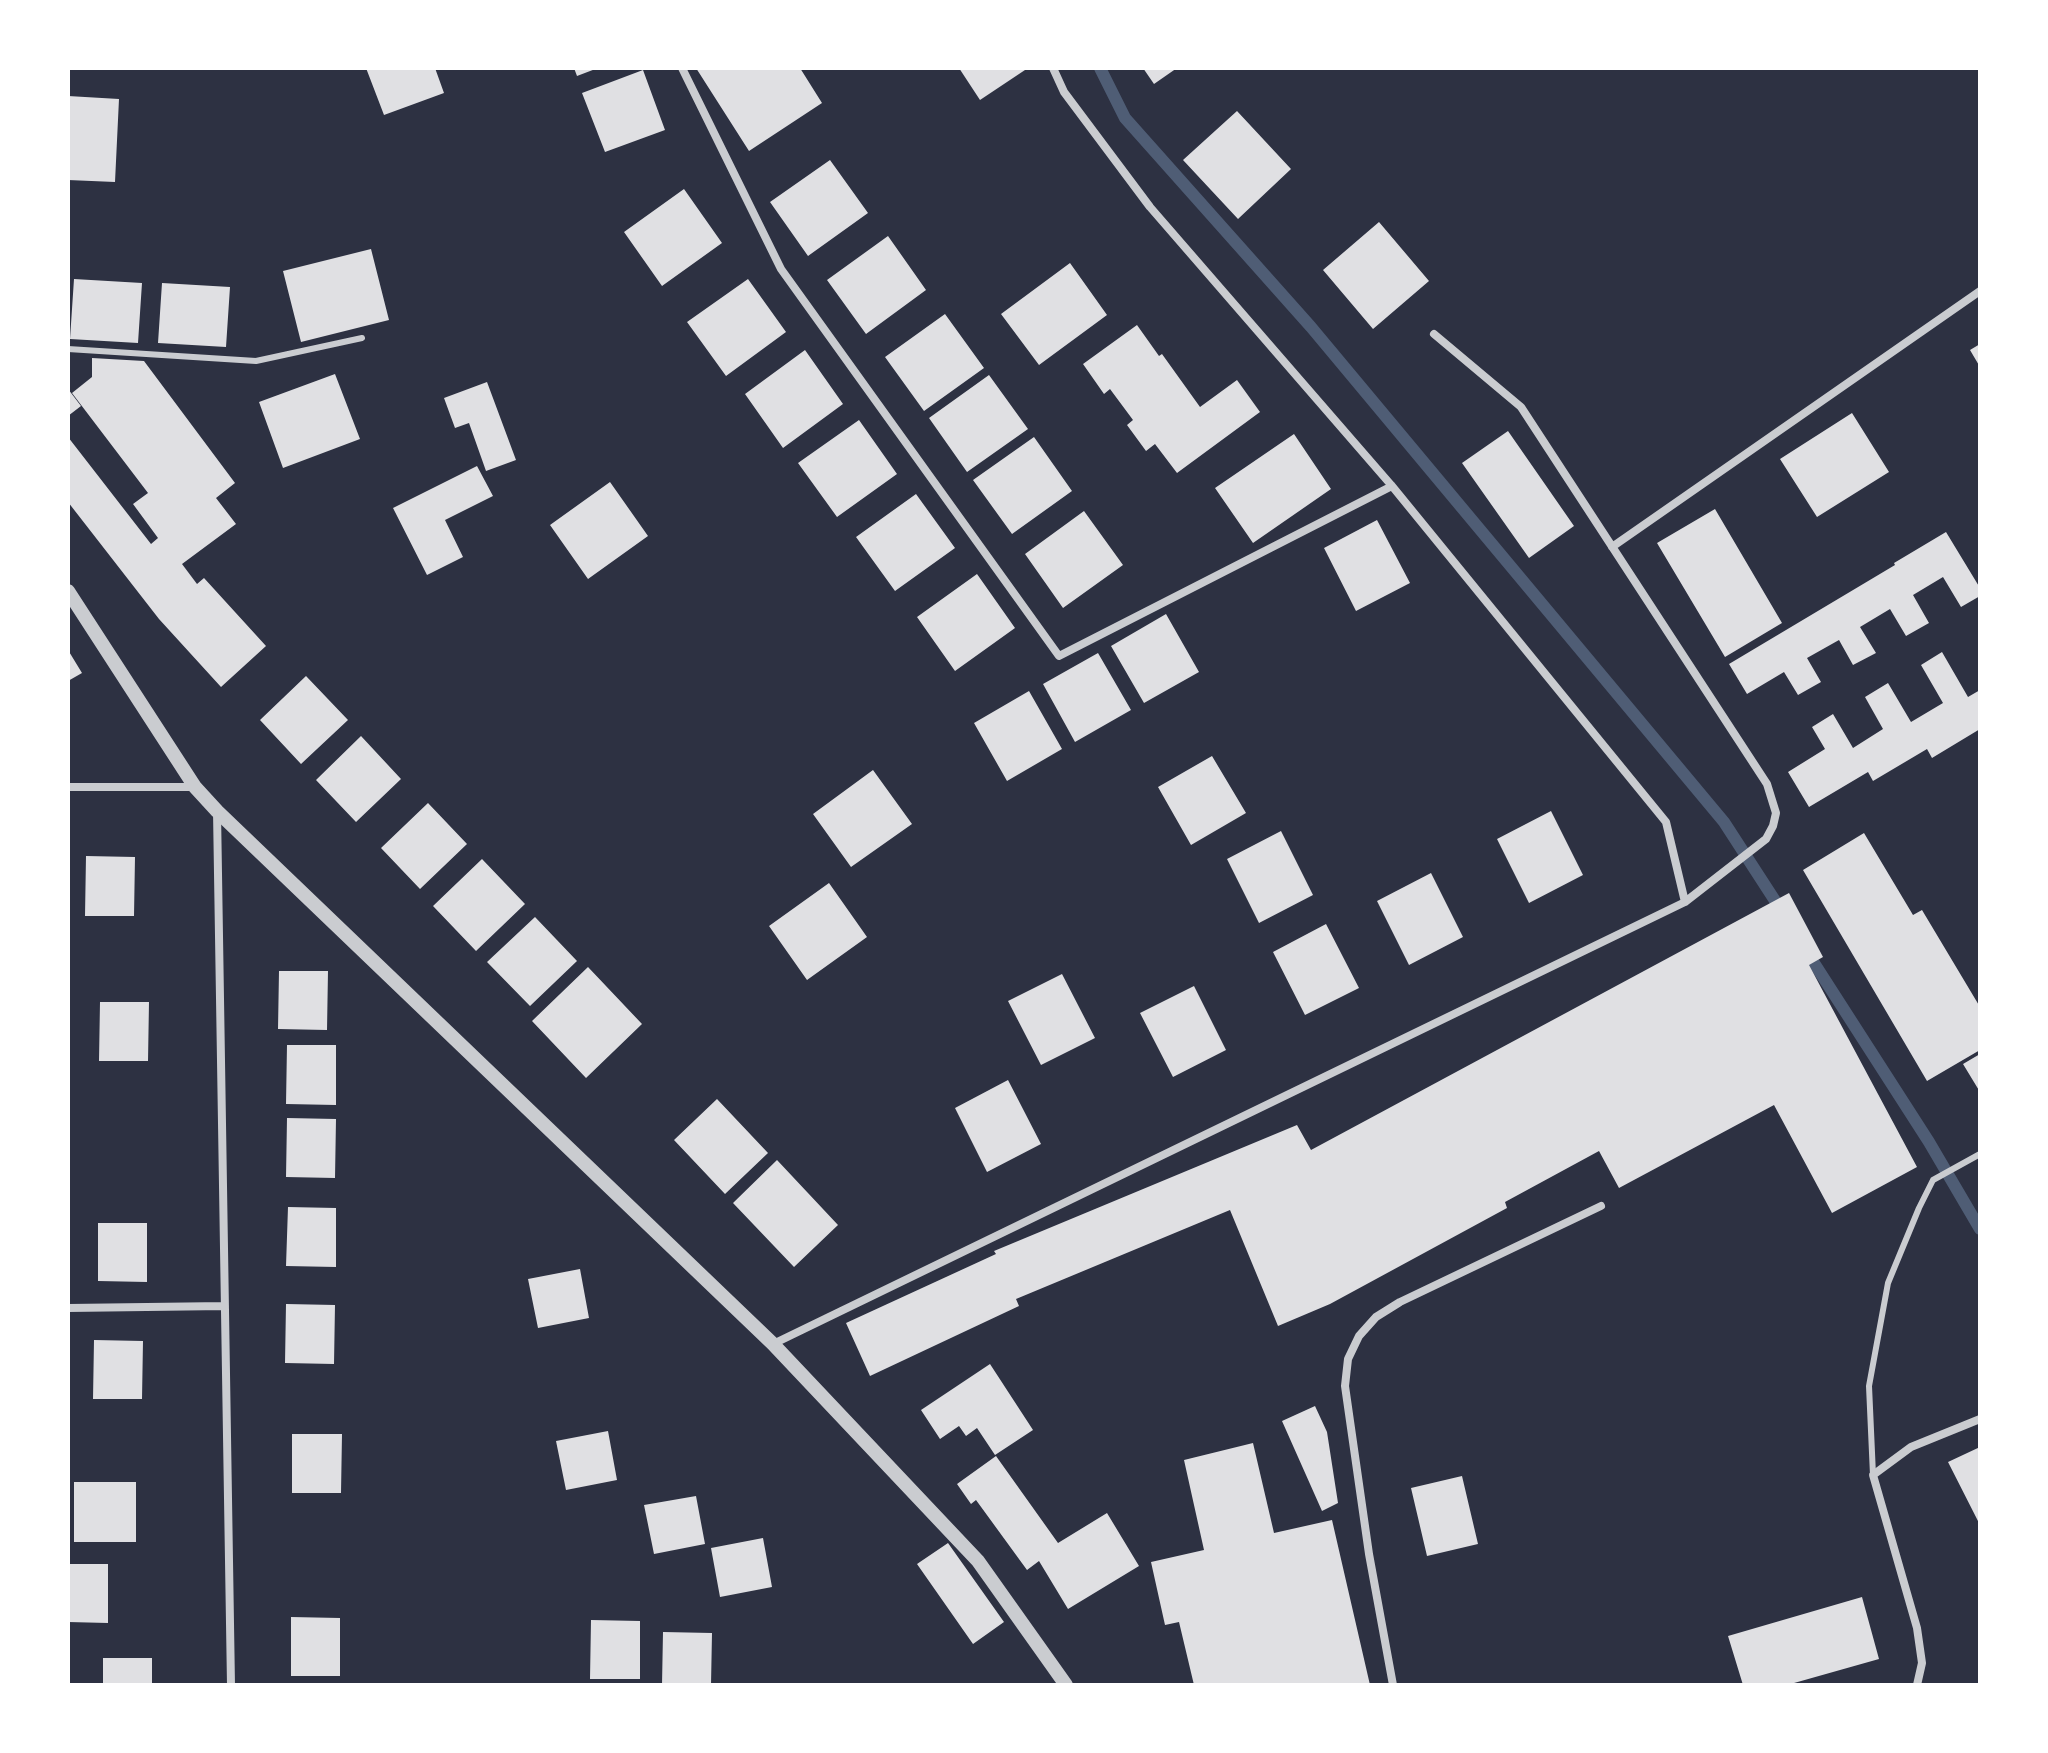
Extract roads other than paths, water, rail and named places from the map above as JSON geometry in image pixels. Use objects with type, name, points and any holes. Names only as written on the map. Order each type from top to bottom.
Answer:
[{"type":"street","points":[[682,68],[781,269],[1059,656],[1392,486]]},
{"type":"street","points":[[1053,68],[1064,92],[1150,207],[1392,486],[1666,822],[1685,902]]},
{"type":"street","points":[[1612,547],[1980,291]]},
{"type":"street","points":[[773,1344],[1685,902],[1766,839],[1776,813],[1767,784],[1521,407],[1434,334]]},
{"type":"street","points":[[68,591],[195,787],[773,1344],[978,1561],[1066,1685]]},
{"type":"street","points":[[68,787],[195,787]]},
{"type":"street","points":[[217,811],[231,1685]]},
{"type":"street","points":[[1393,1685],[1369,1554],[1345,1386],[1348,1359],[1359,1336],[1376,1317],[1400,1302],[1601,1206]]},
{"type":"street","points":[[68,1308],[225,1306]]},
{"type":"street","points":[[1917,1685],[1922,1663],[1917,1628],[1873,1475],[1911,1447],[1980,1419]]},
{"type":"lane","points":[[68,349],[256,361],[362,338]]},
{"type":"lane","points":[[1873,1475],[1869,1386],[1888,1283],[1933,1180],[1980,1154]]},
{"type":"waterway","points":[[1100,68],[1125,118],[1311,327],[1724,822],[1783,913]]},
{"type":"waterway","points":[[1805,949],[1929,1142],[1980,1229]]}]
